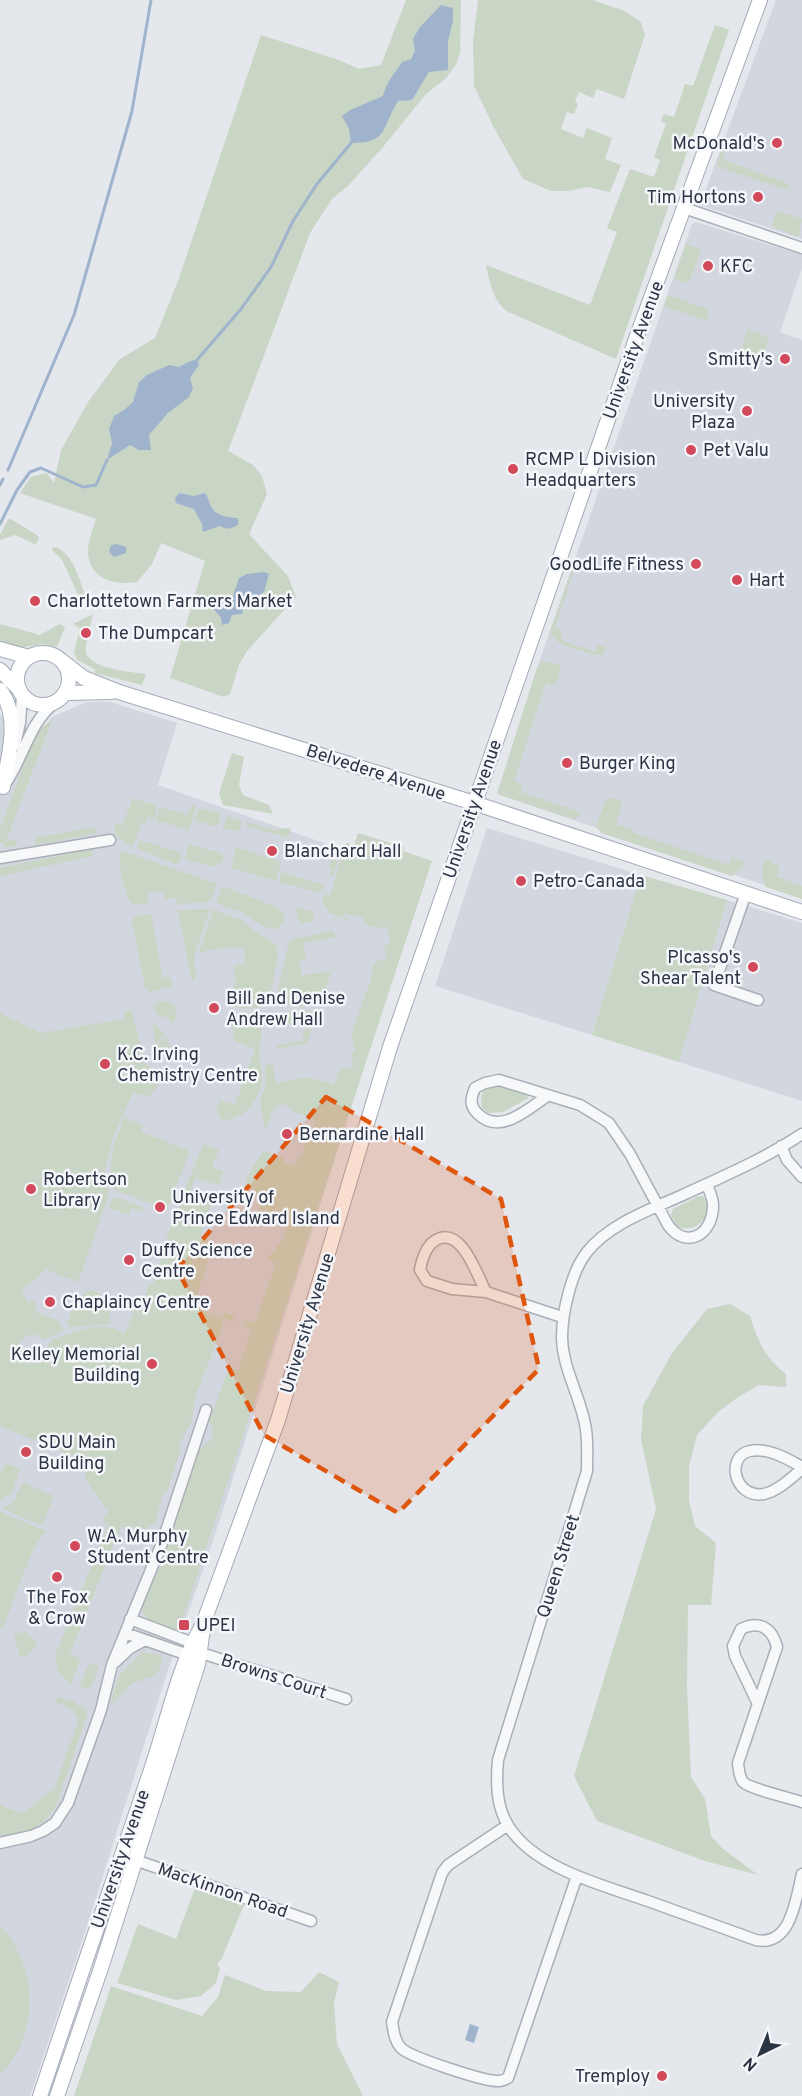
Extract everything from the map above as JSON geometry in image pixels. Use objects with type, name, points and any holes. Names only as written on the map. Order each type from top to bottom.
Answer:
[{"type":"main road","name":"University Avenue","points":[[40,2096],[159,1746],[278,1420],[390,1047],[684,208],[760,0]]},
{"type":"main road","points":[[0,649],[29,657],[44,653],[50,654],[62,662],[69,676],[66,693],[52,705],[36,705],[20,692],[0,670]]},
{"type":"main road","points":[[20,692],[18,670],[29,657]]},
{"type":"main road","name":"Belvedere Avenue","points":[[62,662],[84,678],[119,692],[474,803],[802,912]]},
{"type":"main road","points":[[0,690],[9,711],[12,729],[1,791]]},
{"type":"main road","name":"Belvedere Avenue","points":[[66,693],[119,692]]},
{"type":"main road","name":"University Avenue","points":[[57,2096],[135,1860],[194,1650]]},
{"type":"street","points":[[684,208],[802,248]]},
{"type":"street","points":[[1,791],[19,729],[20,692]]},
{"type":"street","points":[[1,791],[15,771],[41,715],[52,705]]},
{"type":"street","points":[[0,858],[110,840]]},
{"type":"street","points":[[0,847],[12,856]]},
{"type":"street","points":[[746,893],[714,985],[758,1000]]},
{"type":"street","points":[[547,1096],[522,1114],[501,1123],[490,1123],[484,1120],[472,1108],[470,1102],[475,1088],[499,1080],[580,1106],[609,1122],[630,1154],[674,1234],[686,1238],[697,1236],[705,1230],[712,1216],[714,1204],[707,1184]]},
{"type":"street","name":"Queen Street","points":[[802,1134],[613,1230],[586,1253],[578,1268],[562,1317],[562,1342],[586,1430],[587,1471],[498,1760],[496,1779],[501,1810],[508,1825],[518,1839],[534,1853],[577,1876],[756,1940],[766,1942],[780,1935],[792,1914],[802,1874]]},
{"type":"street","points":[[781,1146],[787,1160],[802,1177]]},
{"type":"street","points":[[486,1292],[464,1248],[456,1239],[445,1237],[435,1240],[423,1256],[420,1270],[427,1281],[452,1289],[486,1292],[562,1317]]},
{"type":"street","points":[[0,1843],[43,1831],[55,1823],[68,1803],[101,1710],[112,1665],[162,1543],[206,1410]]},
{"type":"street","points":[[749,1451],[762,1451],[785,1457],[802,1468],[766,1494],[754,1495],[742,1488],[736,1479],[735,1468],[740,1456],[749,1451]]},
{"type":"street","points":[[130,1619],[194,1650]]},
{"type":"street","points":[[757,1702],[735,1656],[733,1646],[741,1629],[756,1625],[765,1627],[774,1636],[777,1647],[738,1763],[739,1774],[743,1782],[802,1802]]},
{"type":"street","points":[[125,1633],[145,1640],[194,1650]]},
{"type":"street","points":[[112,1665],[130,1648],[145,1640]]},
{"type":"street","name":"Browns Court","points":[[194,1650],[346,1699]]},
{"type":"street","points":[[508,1825],[448,1865],[442,1874],[392,2022],[395,2040],[402,2050],[481,2078],[500,2082],[508,2078],[577,1876]]},
{"type":"street","name":"MacKinnon Road","points":[[135,1860],[310,1921]]},
{"type":"highlighted area","points":[[326,1097],[501,1199],[539,1369],[398,1513],[264,1435],[177,1269]]},
{"type":"shaded area","points":[[776,0],[802,0],[802,239],[700,205]]},
{"type":"shaded area","points":[[696,222],[802,255],[802,268],[780,332],[802,340],[802,898],[497,794],[537,668],[692,224]]},
{"type":"shaded area","name":"University of Prince Edward Island","points":[[86,702],[110,702],[177,723],[158,785],[425,876],[214,1538],[165,1679],[86,1929],[30,2096],[0,2096],[0,715],[43,735],[52,717]]},
{"type":"shaded area","points":[[487,828],[641,875],[592,1035],[435,986]]},
{"type":"shaded area","points":[[727,900],[802,923],[802,1101],[679,1062]]},
{"type":"green space","points":[[406,0],[461,0],[460,53],[456,65],[446,78],[426,94],[383,147],[348,186],[332,199],[310,233],[228,451],[253,465],[262,476],[267,494],[249,534],[288,576],[296,597],[247,651],[239,665],[230,694],[224,697],[170,678],[205,561],[161,543],[152,564],[137,582],[112,581],[98,574],[89,561],[89,543],[96,519],[20,493],[31,477],[47,473],[54,483],[61,450],[88,402],[120,359],[155,338],[178,281],[261,35],[339,60],[359,69],[381,65]]},
{"type":"green space","points":[[478,0],[592,0],[625,11],[641,22],[645,35],[624,99],[597,89],[593,98],[579,92],[574,114],[567,112],[561,129],[583,138],[587,128],[612,138],[605,159],[621,165],[610,192],[587,187],[568,191],[551,191],[523,179],[494,128],[474,86],[473,41]]},
{"type":"green space","points":[[715,25],[729,30],[616,359],[506,311],[490,284],[486,265],[590,305],[617,232],[607,228],[630,169],[654,177],[660,160],[654,157],[666,124],[661,121],[664,114],[674,117],[685,84],[693,86]]},
{"type":"green space","points":[[723,147],[726,147],[722,159],[789,184],[787,190],[716,166]]},
{"type":"green space","points":[[777,211],[802,219],[799,237],[771,226]]},
{"type":"green space","points":[[686,244],[701,250],[688,284],[674,279]]},
{"type":"green space","points":[[668,295],[710,310],[707,321],[664,306]]},
{"type":"green space","points":[[747,330],[769,337],[760,364],[739,357]]},
{"type":"green space","points":[[9,518],[37,535],[39,538],[37,543],[34,544],[15,535],[0,540],[0,535]]},
{"type":"green space","points":[[53,547],[60,549],[70,559],[85,594],[79,596],[62,560],[52,550]]},
{"type":"green space","points":[[575,560],[584,560],[581,569],[575,567],[555,628],[563,631],[560,640],[595,652],[598,645],[606,647],[602,655],[564,645],[550,632]]},
{"type":"green space","points":[[93,614],[86,648],[89,658],[112,669],[146,674],[142,685],[94,673],[95,669],[77,660],[74,652],[80,628],[73,624]]},
{"type":"green space","points":[[0,624],[38,636],[60,624],[65,627],[57,647],[42,644],[19,648],[0,644]]},
{"type":"green space","points":[[543,661],[559,664],[561,667],[555,686],[546,683],[514,781],[523,785],[521,792],[580,812],[576,820],[497,794],[537,668]]},
{"type":"green space","points":[[53,718],[6,841],[16,840],[15,847],[6,847],[0,842],[0,829],[35,734]]},
{"type":"green space","points":[[232,753],[244,757],[239,785],[243,795],[269,805],[273,814],[223,805],[219,793]]},
{"type":"green space","points":[[607,797],[622,802],[616,824],[634,830],[633,833],[729,865],[732,857],[744,861],[743,867],[732,876],[601,833],[596,826]]},
{"type":"green space","points":[[133,798],[158,806],[154,819],[147,817],[145,823],[142,822],[133,846],[119,839],[115,833],[115,824],[122,826]]},
{"type":"green space","points":[[191,805],[196,807],[189,830],[156,820],[160,807],[187,815]]},
{"type":"green space","points":[[199,808],[221,814],[217,827],[195,820]]},
{"type":"green space","points":[[227,816],[242,821],[239,831],[223,829]]},
{"type":"green space","points":[[247,822],[274,830],[291,829],[288,838],[246,826]]},
{"type":"green space","points":[[95,827],[97,833],[35,845],[34,838]]},
{"type":"green space","points":[[358,833],[404,847],[403,851],[432,861],[179,1630],[167,1628],[150,1620],[142,1612],[140,1606],[162,1564],[164,1550],[193,1454],[211,1440],[212,1426],[203,1417],[206,1410],[212,1413],[229,1368],[238,1370],[252,1329],[243,1326],[246,1320],[255,1323],[276,1263],[267,1260],[286,1232],[280,1218],[258,1210],[262,1198],[245,1180],[263,1151],[284,1158],[283,1162],[295,1166],[298,1158],[300,1159],[310,1128],[313,1128],[316,1120],[278,1103],[276,1110],[273,1109],[265,1132],[260,1101],[266,1085],[265,1066],[269,1064],[273,1066],[276,1083],[308,1077],[334,1085],[339,1070],[354,1067],[351,1054],[355,1052],[351,1035],[373,973],[371,972],[374,962],[387,959],[384,946],[390,944],[387,927],[378,928],[364,924],[365,919],[345,913],[344,916],[349,918],[348,920],[329,913],[322,901],[324,894],[330,895],[346,843],[354,845]]},
{"type":"green space","points":[[139,840],[182,853],[180,862],[176,864],[137,848]]},
{"type":"green space","points":[[189,844],[223,854],[223,861],[214,867],[185,859]]},
{"type":"green space","points":[[291,844],[336,857],[338,860],[333,876],[330,875],[332,869],[329,868],[331,861],[288,848]]},
{"type":"green space","points":[[236,847],[281,862],[276,881],[231,868]]},
{"type":"green space","points":[[92,849],[93,856],[0,876],[0,868]]},
{"type":"green space","points":[[125,852],[217,884],[210,902],[177,904],[176,898],[165,899],[162,890],[147,893],[146,903],[133,905],[127,895],[121,873],[120,859],[121,854]]},
{"type":"green space","points":[[768,860],[780,867],[777,877],[802,886],[802,899],[766,887],[762,870],[763,863]]},
{"type":"green space","points":[[281,872],[324,885],[321,893],[280,882]]},
{"type":"green space","points":[[641,875],[727,900],[679,1062],[592,1035]]},
{"type":"green space","points":[[222,886],[279,908],[285,916],[283,924],[272,929],[265,927],[239,911],[216,903]]},
{"type":"green space","points":[[295,908],[312,912],[315,919],[307,923],[300,923]]},
{"type":"green space","points":[[210,909],[198,944],[194,964],[196,975],[192,983],[178,910]]},
{"type":"green space","points":[[213,910],[241,920],[276,945],[278,957],[269,999],[261,1008],[242,1009],[228,1004],[236,981],[233,966],[246,963],[243,947],[199,952]]},
{"type":"green space","points":[[151,914],[163,978],[170,977],[173,986],[150,992],[145,988],[132,921],[136,916]]},
{"type":"green space","points":[[333,931],[336,937],[303,943],[306,959],[299,961],[302,976],[332,970],[320,1004],[300,1007],[288,1005],[280,997],[278,990],[289,941]]},
{"type":"green space","points":[[164,1001],[174,1004],[177,1019],[172,1023],[168,1018],[158,1015],[154,1008],[156,1002]]},
{"type":"green space","points":[[124,1010],[131,1010],[146,1064],[157,1072],[157,1086],[149,1097],[133,1092],[113,1138],[105,1171],[109,1194],[78,1282],[45,1269],[37,1279],[22,1289],[27,1302],[37,1303],[34,1311],[59,1321],[64,1331],[44,1339],[34,1334],[25,1337],[20,1342],[20,1354],[23,1360],[36,1364],[44,1360],[50,1341],[72,1332],[104,1327],[125,1333],[139,1298],[144,1299],[150,1283],[153,1284],[166,1246],[164,1245],[203,1144],[219,1150],[212,1167],[223,1171],[219,1185],[195,1178],[191,1189],[213,1197],[200,1238],[214,1243],[193,1307],[221,1318],[224,1312],[235,1316],[233,1322],[222,1318],[222,1327],[195,1397],[192,1420],[179,1445],[180,1451],[167,1491],[163,1493],[155,1523],[146,1529],[133,1527],[131,1530],[122,1526],[115,1541],[70,1654],[81,1659],[71,1684],[63,1678],[59,1671],[56,1653],[108,1525],[102,1522],[109,1511],[88,1482],[83,1462],[0,1426],[0,1011],[1,1014],[42,1033],[125,1019]]},
{"type":"green space","points":[[318,1010],[313,1027],[301,1027],[300,1022],[284,1025],[282,1013]]},
{"type":"green space","points":[[255,1014],[263,1021],[259,1048],[261,1085],[255,1100],[245,1112],[222,1121],[216,1109],[219,1100],[235,1105],[255,1049],[233,1040],[230,1016]]},
{"type":"green space","points":[[153,1023],[165,1035],[155,1045]]},
{"type":"green space","points":[[302,1030],[312,1030],[307,1043],[277,1049],[278,1045],[304,1040]]},
{"type":"green space","points":[[166,1037],[170,1047],[167,1052],[161,1052],[156,1047]]},
{"type":"green space","points":[[492,1085],[525,1094],[529,1098],[503,1112],[488,1113],[482,1108],[481,1097],[483,1092]]},
{"type":"green space","points":[[124,1118],[143,1125],[141,1132],[190,1151],[167,1210],[113,1189],[112,1153]]},
{"type":"green space","points":[[703,1196],[707,1210],[702,1222],[690,1228],[676,1226],[671,1215],[673,1209]]},
{"type":"green space","points":[[115,1197],[143,1207],[144,1212],[132,1208],[129,1215],[109,1208]]},
{"type":"green space","points":[[92,1290],[104,1299],[111,1321],[109,1324],[70,1327],[68,1322],[76,1303],[82,1295]]},
{"type":"green space","points":[[730,1304],[750,1316],[763,1348],[786,1374],[786,1387],[759,1385],[718,1412],[697,1435],[689,1466],[689,1500],[695,1526],[716,1543],[711,1605],[688,1605],[687,1687],[691,1777],[705,1799],[711,1836],[722,1848],[758,1875],[705,1861],[597,1821],[574,1776],[656,1509],[641,1439],[643,1406],[672,1353],[707,1309]]},
{"type":"green space","points":[[5,1463],[20,1469],[11,1493],[0,1501],[0,1471]]},
{"type":"green space","points":[[23,1483],[54,1496],[42,1526],[3,1509],[13,1502]]},
{"type":"green space","points":[[0,1512],[45,1531],[31,1554],[2,1630],[0,1629]]},
{"type":"green space","points":[[25,1631],[37,1645],[20,1658],[14,1635]]},
{"type":"green space","points":[[143,1652],[163,1656],[158,1674],[131,1684],[109,1706],[120,1674]]},
{"type":"green space","points":[[89,1663],[99,1667],[92,1685],[87,1689],[79,1687]]},
{"type":"green space","points":[[58,1696],[80,1705],[87,1716],[55,1808],[37,1826],[0,1836],[0,1805],[22,1814],[54,1789],[79,1719],[73,1709],[56,1702]]},
{"type":"green space","points":[[195,1888],[244,1905],[217,1965],[220,1968],[216,1983],[201,1996],[176,2000],[117,1983],[138,1924],[176,1939]]},
{"type":"green space","points":[[0,1926],[13,1942],[22,1961],[28,1980],[30,2000],[28,2021],[22,2040],[13,2059],[0,2075]]},
{"type":"green space","points":[[319,1972],[339,1982],[334,2003],[337,2044],[363,2096],[74,2096],[111,1986],[202,2016],[218,1997],[225,1975],[266,1991],[301,1992]]},
{"type":"water","points":[[441,5],[453,8],[453,21],[448,41],[448,70],[429,72],[412,100],[398,101],[378,137],[351,143],[349,129],[342,116],[350,110],[383,96],[402,62],[411,59],[415,51],[413,39],[420,27]]},
{"type":"water","points":[[197,360],[199,365],[190,378],[193,388],[189,397],[168,413],[149,435],[151,450],[139,450],[130,445],[107,460],[112,443],[109,429],[114,416],[133,402],[139,382],[147,375],[169,365],[179,367]]},
{"type":"water","points":[[179,493],[194,496],[205,493],[213,510],[223,516],[238,518],[238,525],[229,528],[220,526],[203,532],[202,524],[194,509],[176,503],[175,498]]},
{"type":"water","points":[[111,545],[126,547],[126,553],[114,557],[109,552]]},
{"type":"water","points":[[264,572],[269,574],[264,592],[256,597],[248,595],[242,614],[232,615],[229,623],[222,625],[221,618],[212,607],[219,601],[225,605],[231,602],[239,578],[247,574]]},
{"type":"water","points":[[470,2024],[479,2027],[474,2043],[465,2040]]},
{"type":"waterway","points":[[8,470],[74,315],[132,111],[151,0]]},
{"type":"waterway","points":[[197,360],[241,309],[271,267],[293,221],[317,184],[351,143]]},
{"type":"waterway","points":[[0,524],[17,490],[30,472],[41,468],[83,487],[96,485],[107,460]]},
{"type":"waterway","points":[[0,485],[3,479]]},
{"type":"place","name":"McDonald's","points":[[777,143]]},
{"type":"place","name":"Tim Hortons","points":[[758,197]]},
{"type":"place","name":"KFC","points":[[708,266]]},
{"type":"place","name":"Smitty's","points":[[785,359]]},
{"type":"place","name":"University Plaza","points":[[747,411]]},
{"type":"place","name":"Pet Valu","points":[[691,450]]},
{"type":"place","name":"RCMP L Division Headquarters","points":[[513,469]]},
{"type":"place","name":"GoodLife Fitness","points":[[696,564]]},
{"type":"place","name":"Hart","points":[[737,580]]},
{"type":"place","name":"Charlottetown Farmers Market","points":[[35,601]]},
{"type":"place","name":"The Dumpcart","points":[[86,633]]},
{"type":"place","name":"Burger King","points":[[567,763]]},
{"type":"place","name":"Blanchard Hall","points":[[272,851]]},
{"type":"place","name":"Petro-Canada","points":[[521,881]]},
{"type":"place","name":"PIcasso's Shear Talent","points":[[753,967]]},
{"type":"place","name":"Bill and Denise Andrew Hall","points":[[214,1008]]},
{"type":"place","name":"K.C. Irving Chemistry Centre","points":[[105,1064]]},
{"type":"place","name":"Bernardine Hall","points":[[287,1134]]},
{"type":"place","name":"Robertson Library","points":[[31,1189]]},
{"type":"place","name":"University of Prince Edward Island","points":[[160,1207]]},
{"type":"place","name":"Duffy Science Centre","points":[[129,1260]]},
{"type":"place","name":"Chaplaincy Centre","points":[[50,1302]]},
{"type":"place","name":"Kelley Memorial Building","points":[[152,1364]]},
{"type":"place","name":"SDU Main Building","points":[[26,1452]]},
{"type":"place","name":"W.A. Murphy Student Centre","points":[[75,1546]]},
{"type":"place","name":"The Fox & Crow","points":[[57,1577]]},
{"type":"place","name":"UPEI","points":[[184,1625]]},
{"type":"place","name":"Tremploy","points":[[662,2076]]}]
